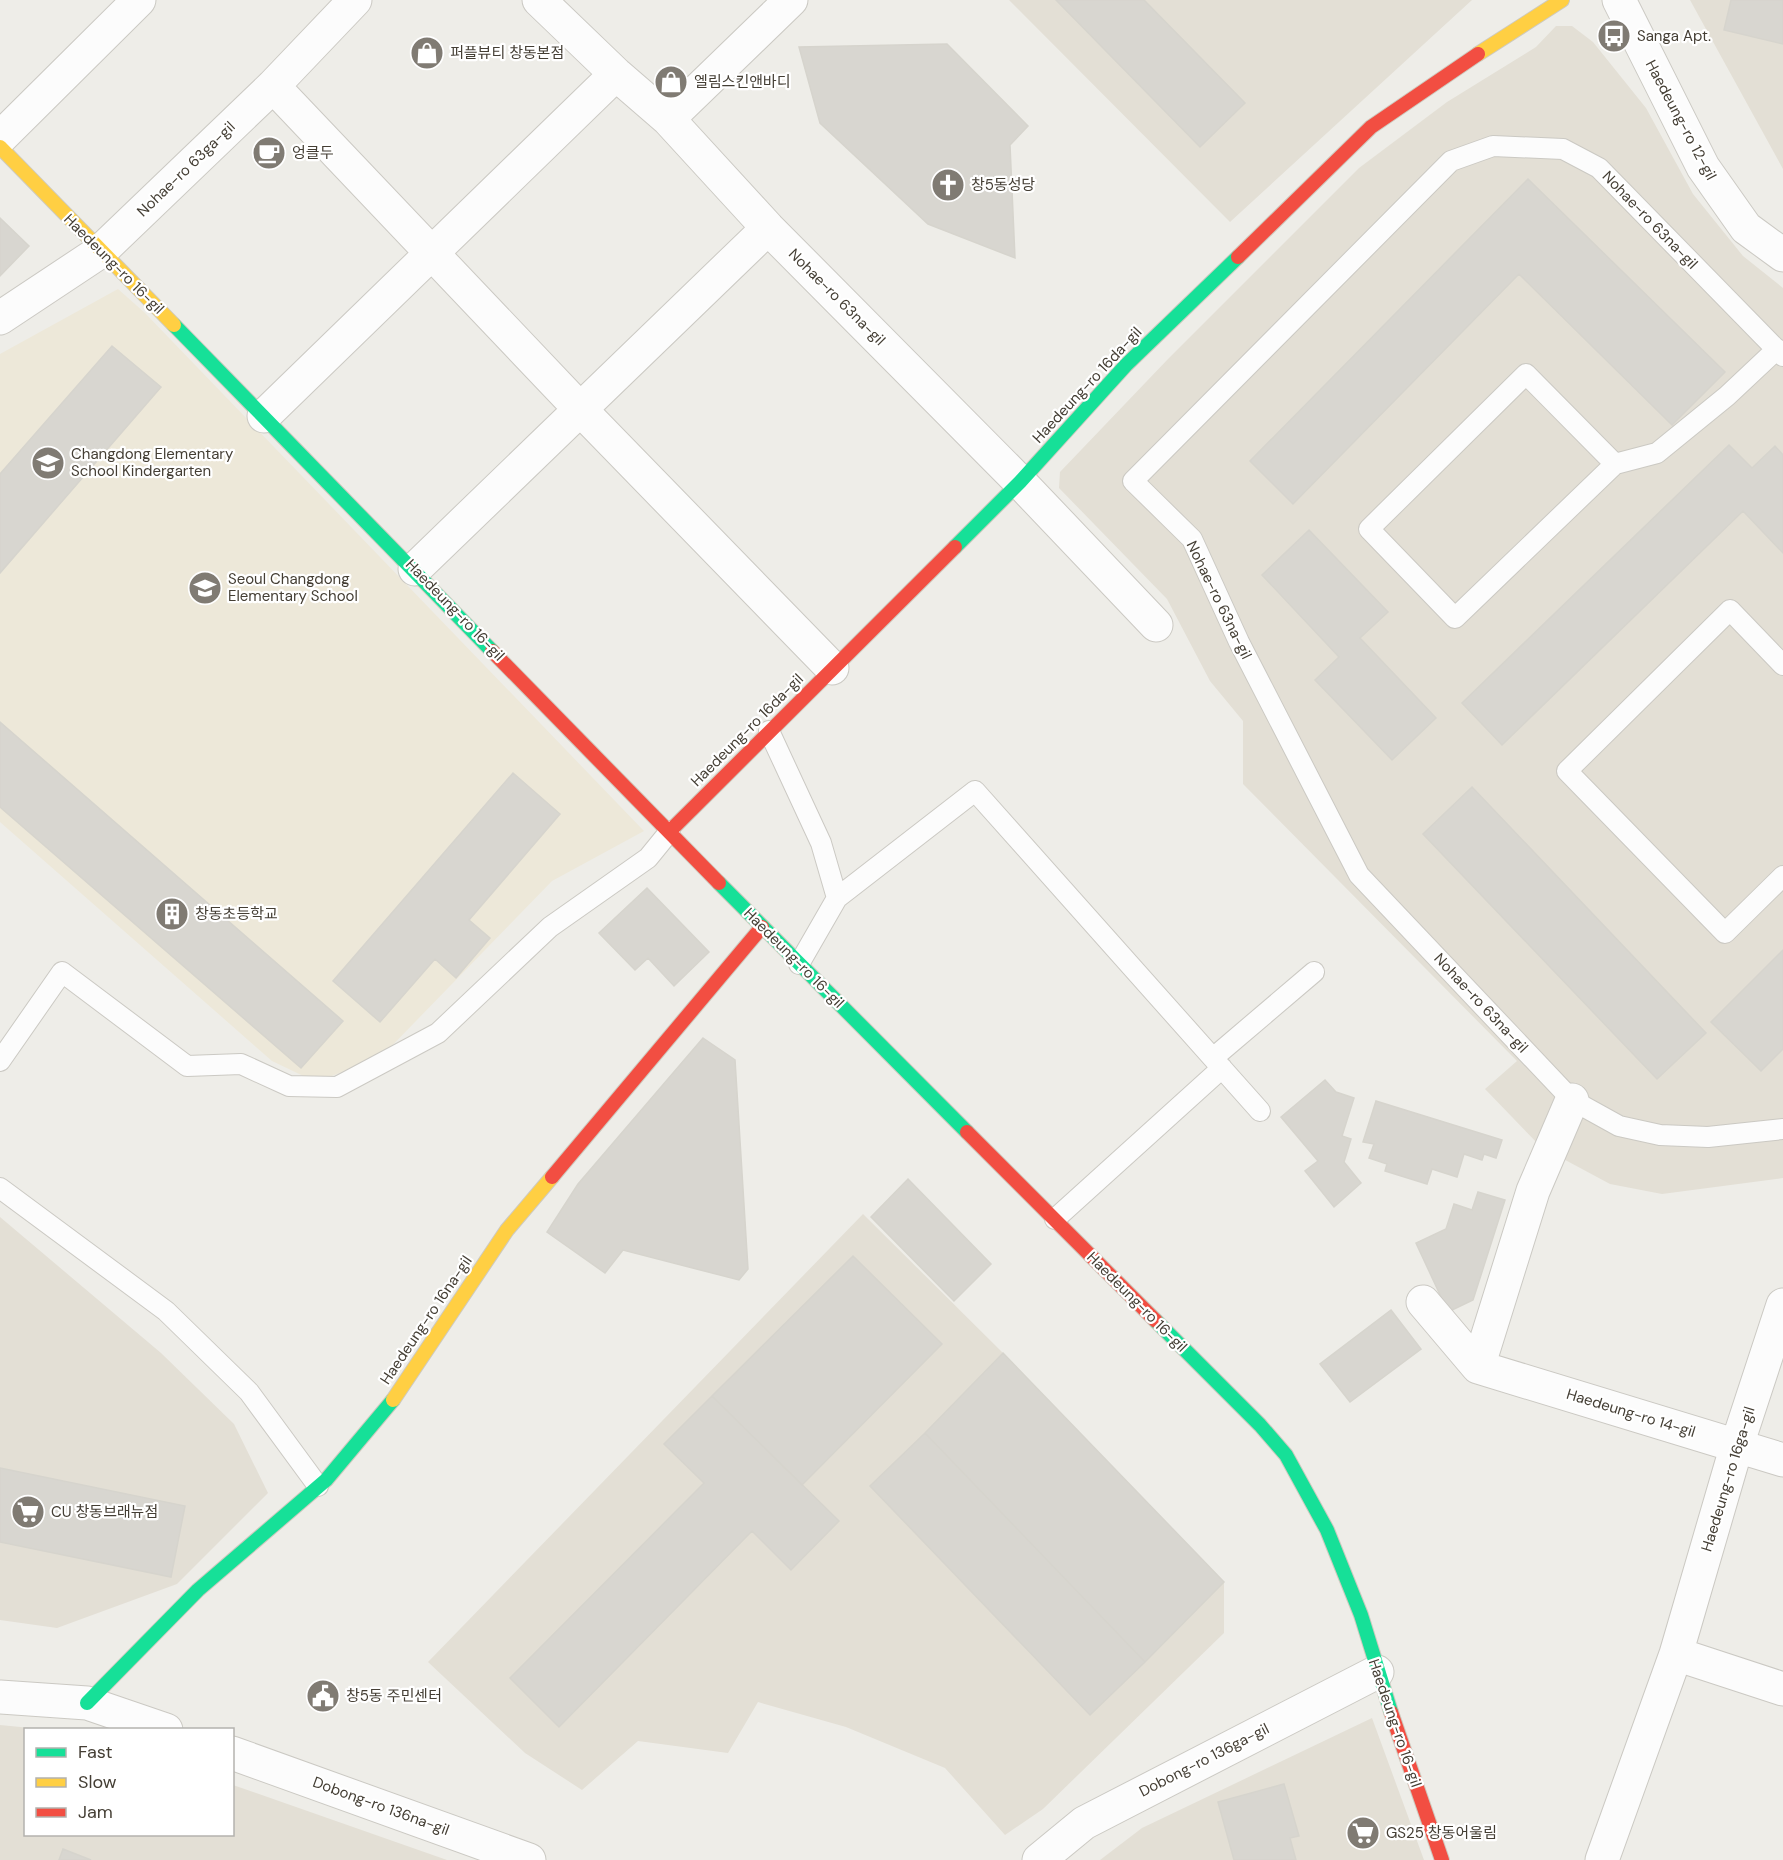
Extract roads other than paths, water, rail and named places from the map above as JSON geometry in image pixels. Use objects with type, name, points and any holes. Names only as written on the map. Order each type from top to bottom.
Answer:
[{"type":"street","points":[[0,138],[139,0]]},
{"type":"street","name":"Nohae-ro 63na-gil","points":[[540,0],[616,74],[668,119],[768,228],[1020,482],[1156,625]]},
{"type":"street","points":[[668,119],[791,0]]},
{"type":"street","name":"Haedeung-ro 16da-gil","points":[[669,831],[1020,482],[1126,364],[1371,127],[1462,63],[1562,0]]},
{"type":"street","name":"Haedeung-ro 12-gil","points":[[1619,0],[1703,167],[1746,228],[1783,255]]},
{"type":"street","name":"Nohae-ro 63ga-gil","points":[[0,318],[101,251],[273,86],[353,1]]},
{"type":"street","points":[[264,416],[616,74]]},
{"type":"street","points":[[273,86],[431,254],[832,668]]},
{"type":"street","name":"Haedeung-ro 16-gil","points":[[0,147],[415,569],[762,927],[1260,1425],[1286,1455],[1327,1530],[1361,1615],[1377,1672],[1442,1860]]},
{"type":"street","points":[[415,569],[579,408],[768,228]]},
{"type":"street","name":"Haedeung-ro 16na-gil","points":[[87,1704],[198,1590],[318,1486],[405,1384],[507,1230],[762,927]]},
{"type":"street","points":[[1478,1367],[1533,1191],[1572,1100]]},
{"type":"street","points":[[1423,1302],[1478,1367]]},
{"type":"street","name":"Haedeung-ro 16ga-gil","points":[[1602,1860],[1676,1654],[1737,1445],[1783,1305]]},
{"type":"street","name":"Haedeung-ro 14-gil","points":[[1478,1367],[1783,1460]]},
{"type":"street","points":[[1676,1654],[1783,1689]]},
{"type":"street","name":"Dobong-ro 136ga-gil","points":[[1039,1860],[1084,1823],[1377,1672]]},
{"type":"street","points":[[0,1697],[87,1704],[160,1728]]},
{"type":"street","name":"Dobong-ro 136na-gil","points":[[234,1754],[529,1860]]},
{"type":"lane","name":"Nohae-ro 63na-gil","points":[[1780,353],[1599,168],[1563,149],[1493,146],[1451,161],[1132,482],[1192,540],[1202,566],[1359,875],[1572,1100],[1619,1126],[1660,1135],[1708,1137],[1783,1129]]},
{"type":"lane","points":[[1615,464],[1526,374],[1369,529],[1455,618],[1615,464],[1657,453],[1780,353]]},
{"type":"lane","points":[[1783,665],[1730,610],[1567,771],[1725,933],[1783,876]]},
{"type":"lane","points":[[769,731],[821,843],[837,898]]},
{"type":"lane","points":[[799,964],[837,898],[975,791],[1260,1111]]},
{"type":"lane","points":[[0,1061],[62,972],[187,1066],[241,1064],[289,1086],[336,1087],[438,1033],[550,927],[648,858],[669,831]]},
{"type":"lane","points":[[1055,1219],[1314,972]]},
{"type":"lane","points":[[0,1188],[166,1311],[249,1392],[318,1486]]},
{"type":"place","name":"Sanga Apt.","points":[[1614,36]]},
{"type":"place","name":"퍼플뷰티 창동본점","points":[[427,53]]},
{"type":"place","name":"엘림스킨앤바디","points":[[671,82]]},
{"type":"place","name":"엉클두","points":[[269,153]]},
{"type":"place","name":"창5동성당","points":[[948,185]]},
{"type":"place","name":"Changdong Elementary School Kindergarten","points":[[48,463]]},
{"type":"place","name":"Seoul Changdong Elementary School","points":[[205,588]]},
{"type":"place","name":"창동초등학교","points":[[172,914]]},
{"type":"place","name":"CU 창동브래뉴점","points":[[28,1512]]},
{"type":"place","name":"창5동 주민센터","points":[[323,1696]]},
{"type":"place","name":"GS25 창동어울림","points":[[1363,1833]]}]
